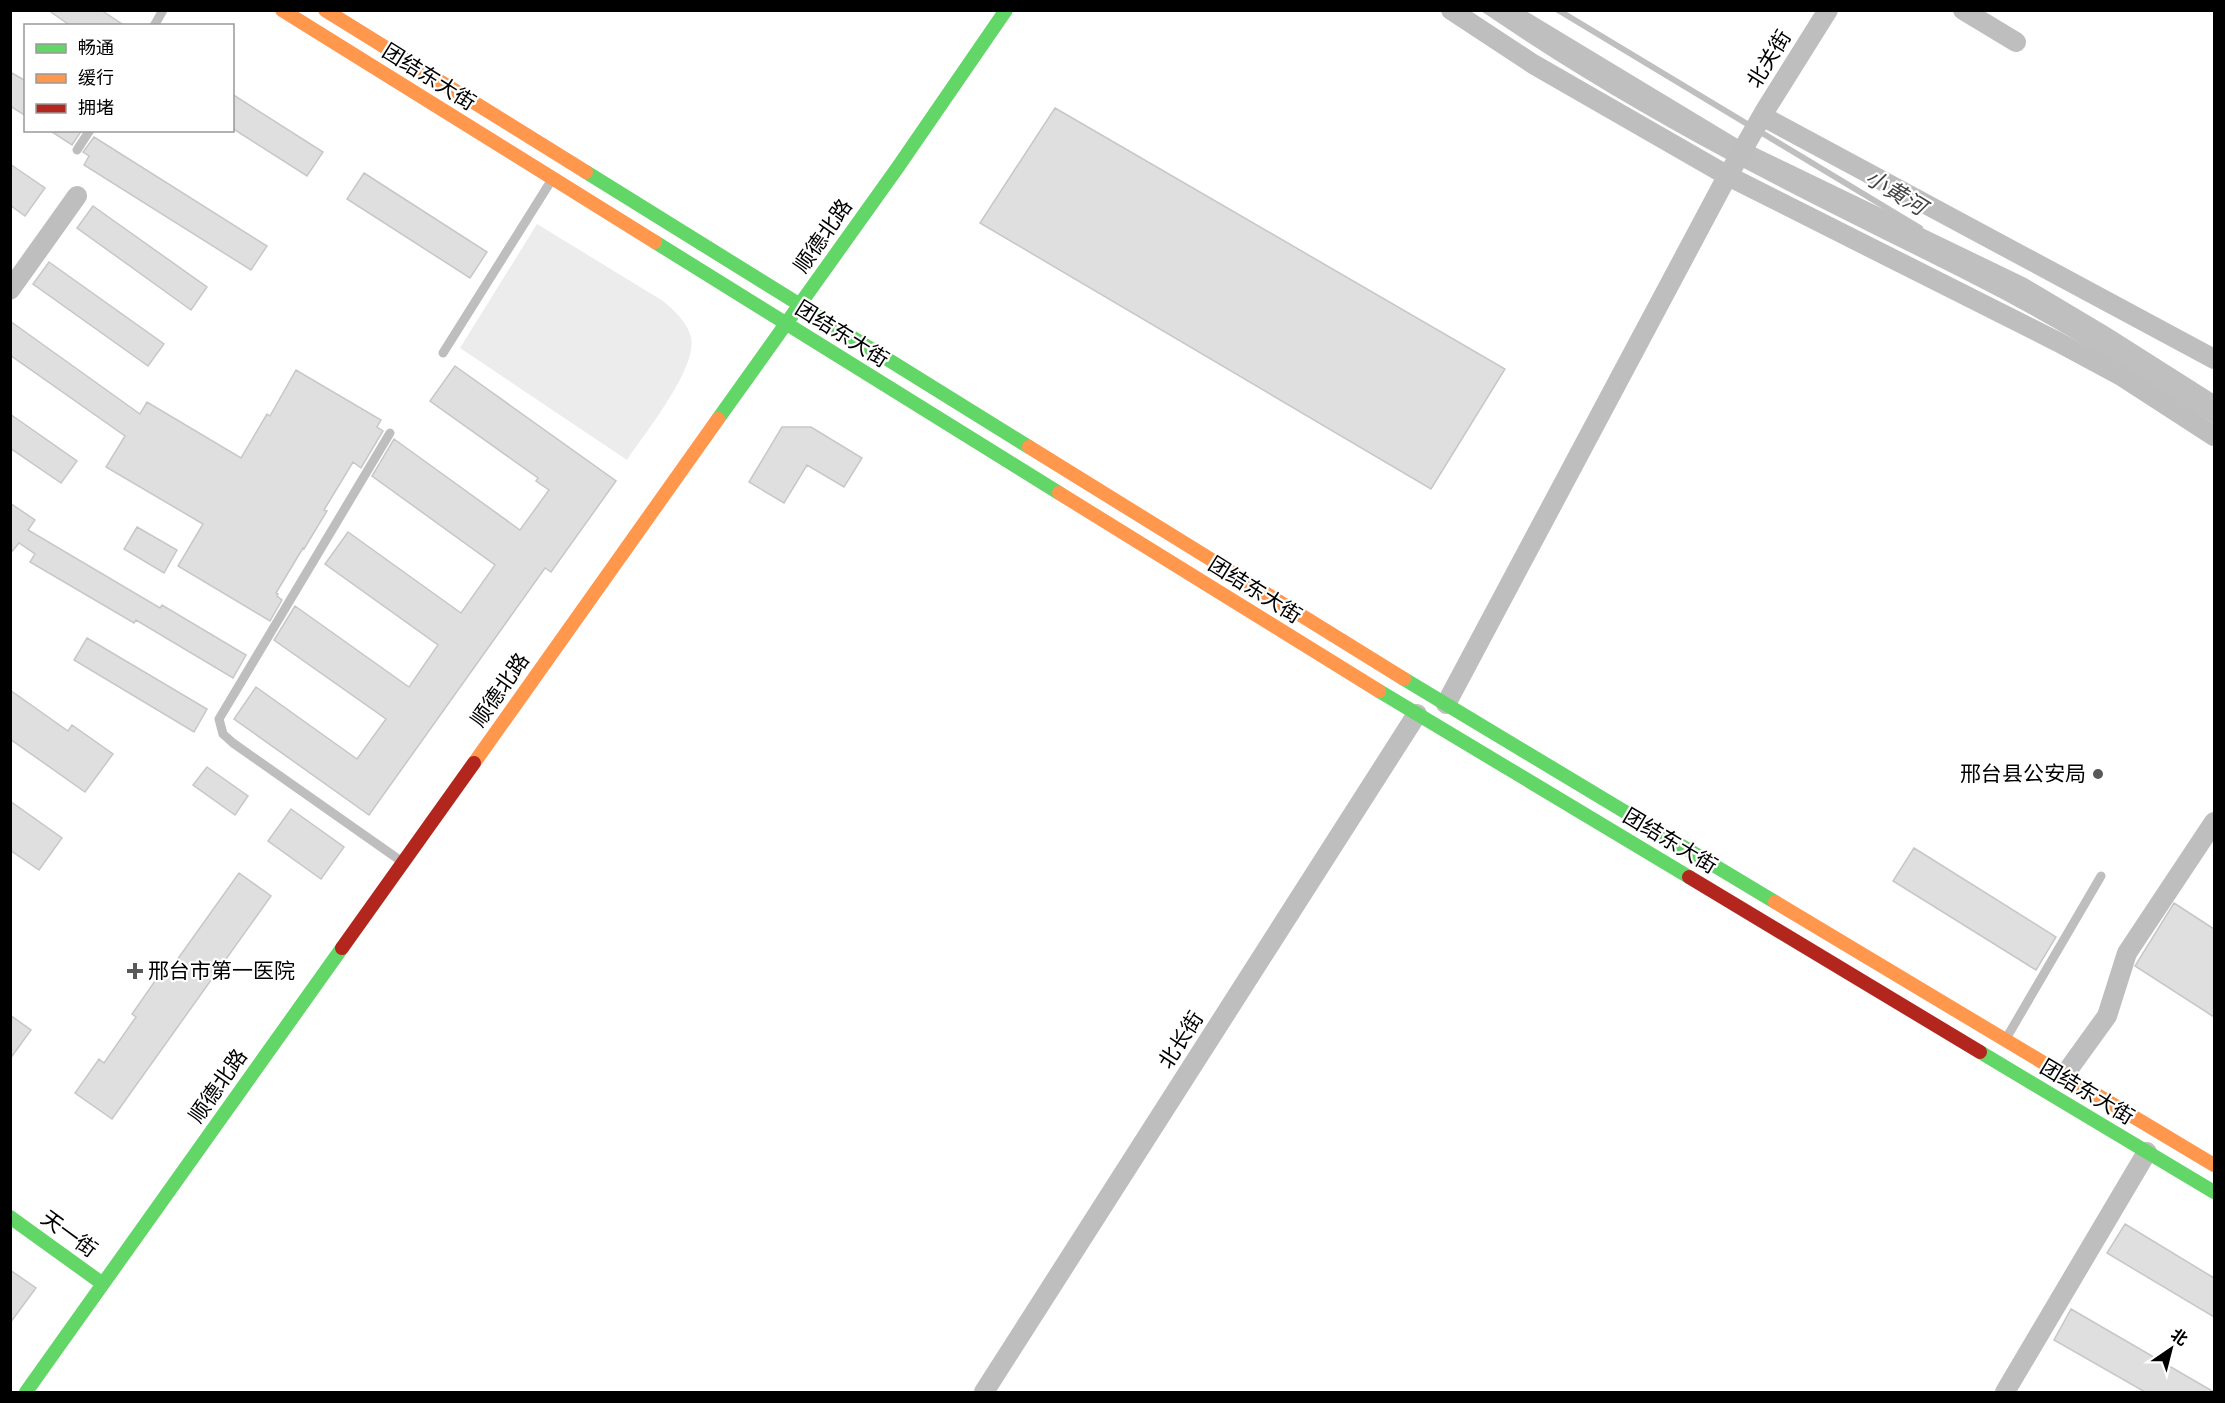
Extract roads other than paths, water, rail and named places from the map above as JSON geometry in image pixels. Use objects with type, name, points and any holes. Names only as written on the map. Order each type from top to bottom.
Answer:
[{"type":"main road","name":"团结东大街","points":[[282,10],[1418,714],[2214,1191]]},
{"type":"main road","name":"团结东大街","points":[[325,10],[1446,704],[2214,1165]]},
{"type":"main road","name":"顺德北路","points":[[26,1392],[800,305],[1006,10]]},
{"type":"main road","name":"天一街","points":[[10,1217],[103,1284]]},
{"type":"street","points":[[1451,10],[1533,64],[1728,176],[2058,342],[2123,377],[2214,436]]},
{"type":"street","name":"北关街","points":[[1446,704],[1728,176],[1762,116],[1828,10]]},
{"type":"street","points":[[1963,10],[2016,42]]},
{"type":"street","points":[[1762,116],[2214,359]]},
{"type":"street","points":[[10,290],[77,196]]},
{"type":"street","name":"北长街","points":[[984,1392],[1418,714]]},
{"type":"street","points":[[2068,1070],[2107,1016],[2127,953],[2214,822]]},
{"type":"street","points":[[2005,1392],[2147,1152]]},
{"type":"lane","points":[[155,24],[163,10]]},
{"type":"lane","points":[[78,150],[89,132]]},
{"type":"lane","points":[[442,352],[553,179]]},
{"type":"lane","points":[[390,433],[219,719],[223,734],[233,743],[403,862]]},
{"type":"lane","points":[[2005,1040],[2101,876]]},
{"type":"waterway","name":"小黄河","points":[[1558,10],[1920,228]]},
{"type":"place","name":"邢台县公安局","points":[[2098,774]]},
{"type":"place","name":"邢台市第一医院","points":[[135,971]]}]
